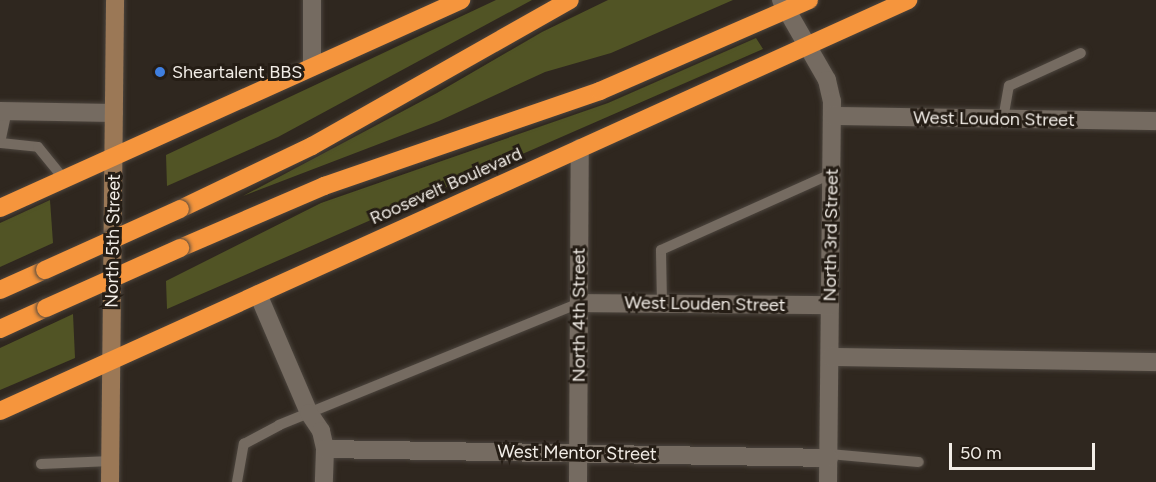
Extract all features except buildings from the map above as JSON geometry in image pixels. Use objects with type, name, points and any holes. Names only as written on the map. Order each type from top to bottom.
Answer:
[{"type":"highway","points":[[0,208],[461,0]]},
{"type":"highway","points":[[0,290],[180,209],[312,146],[570,0]]},
{"type":"highway","name":"Roosevelt Boulevard","points":[[0,329],[333,182],[600,91],[784,5],[809,0]]},
{"type":"highway","name":"Roosevelt Boulevard","points":[[0,411],[908,0]]},
{"type":"street","name":"North 5th Street","points":[[110,482],[115,0]]},
{"type":"street","points":[[312,0],[312,67]]},
{"type":"street","name":"North 3rd Street","points":[[784,5],[827,80],[832,116],[828,482]]},
{"type":"street","points":[[4,111],[114,113]]},
{"type":"street","name":"West Loudon Street","points":[[832,116],[1156,122]]},
{"type":"street","name":"North 4th Street","points":[[578,482],[580,148]]},
{"type":"street","points":[[258,294],[309,412],[321,431],[325,449],[324,482]]},
{"type":"street","name":"West Louden Street","points":[[579,303],[830,305]]},
{"type":"street","points":[[830,357],[1156,362]]},
{"type":"street","name":"West Mentor Street","points":[[325,449],[829,456]]},
{"type":"lane","points":[[1003,119],[1009,86],[1081,53]]},
{"type":"lane","points":[[4,111],[1,143],[38,147],[64,179]]},
{"type":"lane","points":[[662,304],[661,250],[831,174]]},
{"type":"lane","points":[[237,482],[244,444],[309,412],[579,303]]},
{"type":"lane","points":[[829,456],[919,462]]},
{"type":"lane","points":[[41,464],[111,461]]},
{"type":"green space","points":[[496,0],[532,0],[278,137],[167,186],[166,155]]},
{"type":"green space","points":[[608,0],[733,0],[611,53],[545,72],[439,121],[243,196],[437,93],[542,32]]},
{"type":"green space","points":[[756,38],[763,49],[167,309],[166,281],[321,203],[608,103]]},
{"type":"green space","points":[[50,200],[53,243],[0,267],[0,223]]},
{"type":"green space","points":[[73,314],[75,358],[0,390],[0,348]]},
{"type":"place","name":"Sheartalent BBS","points":[[160,72]]}]
